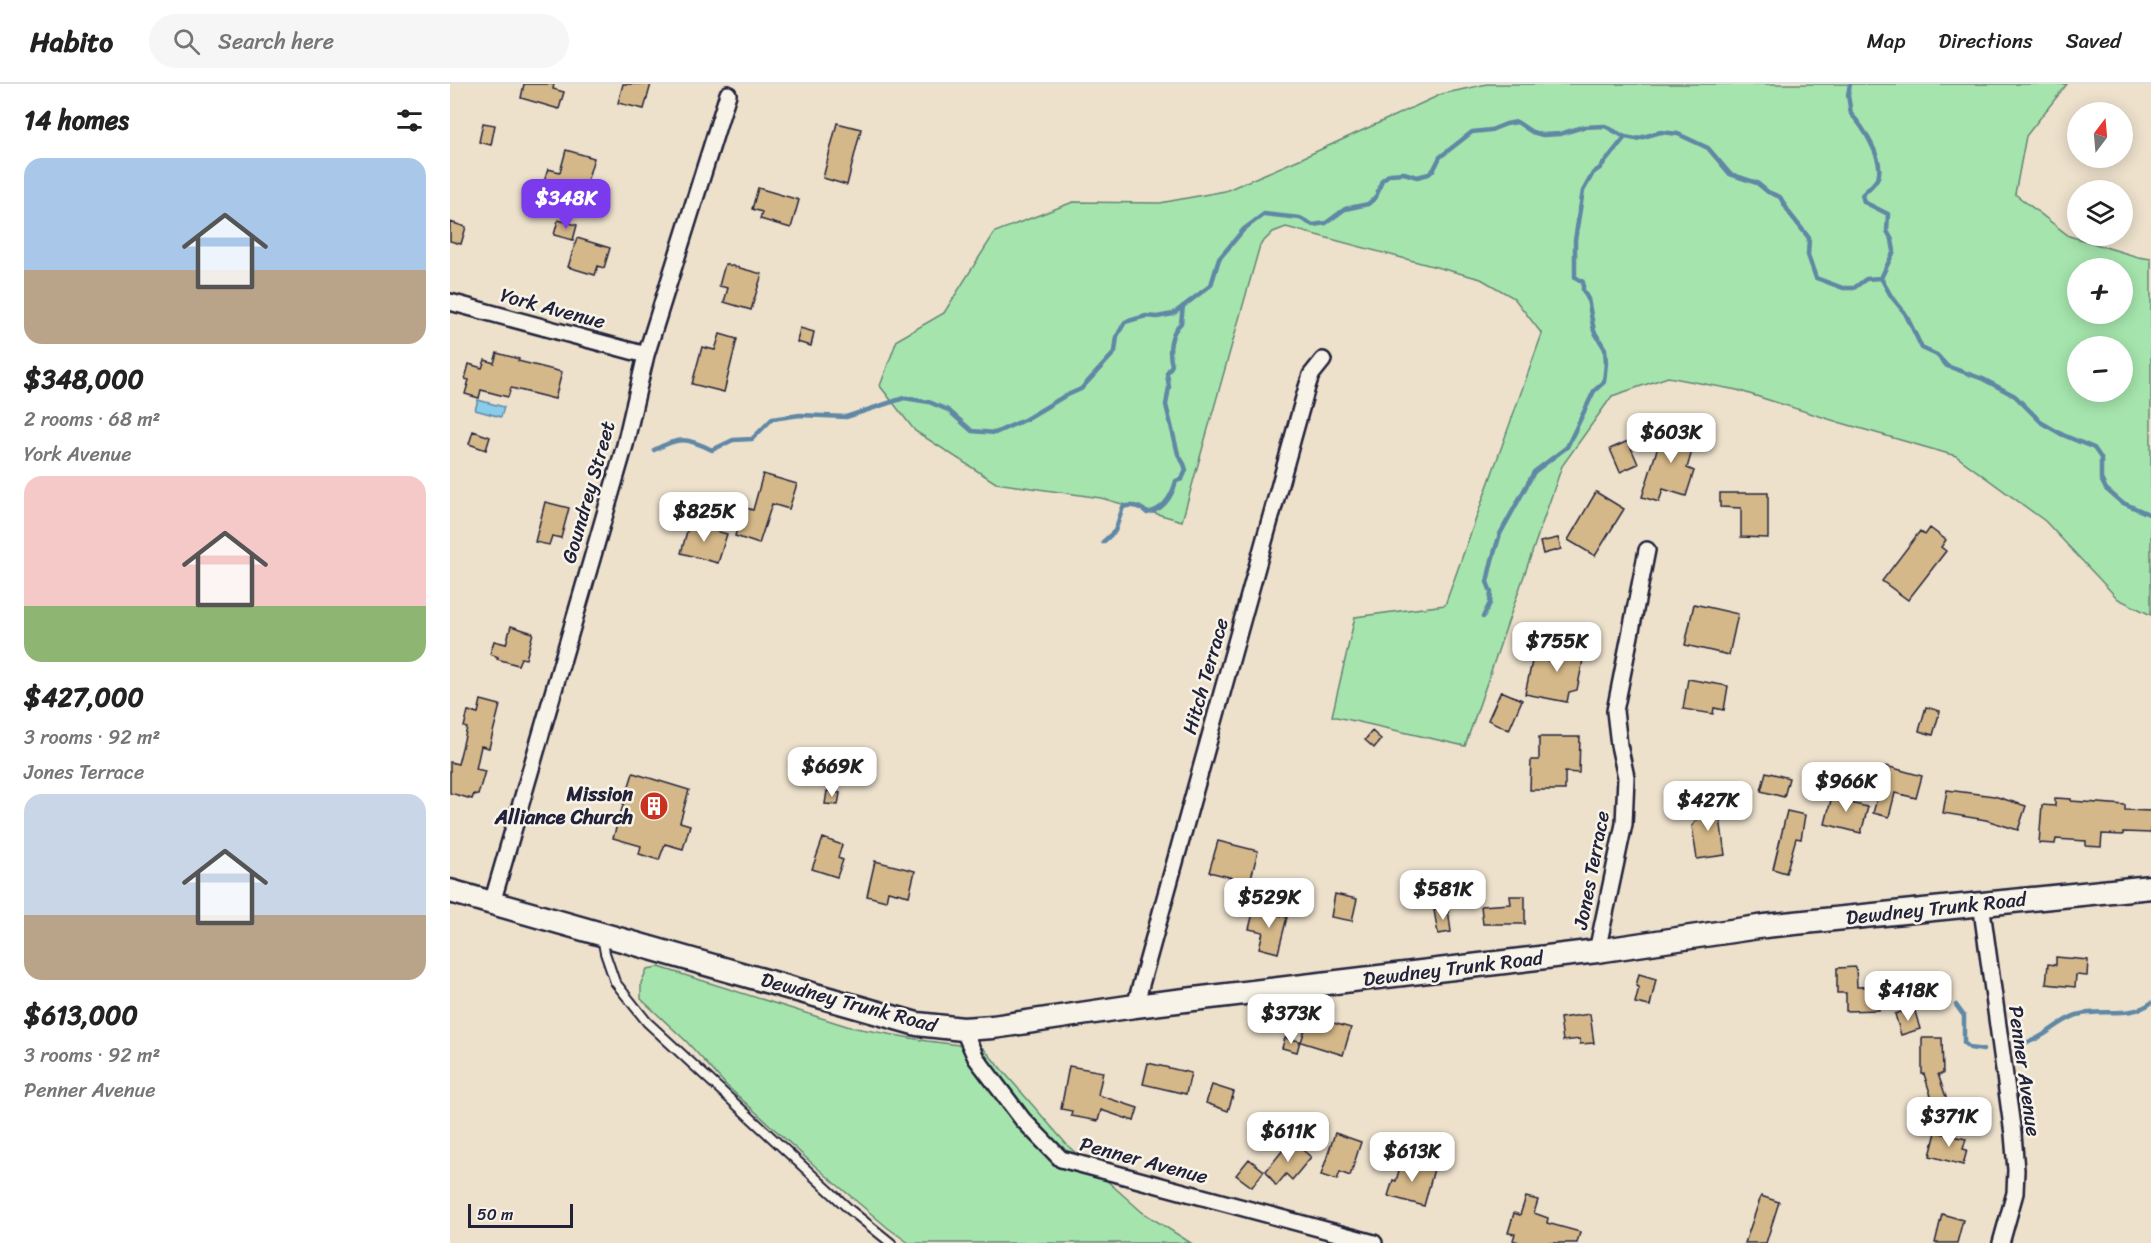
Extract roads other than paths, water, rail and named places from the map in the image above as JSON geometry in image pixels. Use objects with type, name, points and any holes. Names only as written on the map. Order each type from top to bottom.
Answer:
[{"type":"main road","name":"Dewdney Trunk Road","points":[[450,891],[917,1024],[963,1029],[993,1027],[1135,1006],[1597,951],[1765,926],[2151,887]]},
{"type":"street","name":"Goundrey Street","points":[[492,903],[625,445],[646,355],[728,94]]},
{"type":"street","name":"York Avenue","points":[[450,302],[646,355]]},
{"type":"street","name":"Hitch Terrace","points":[[1135,1006],[1307,387],[1311,375],[1323,360]]},
{"type":"street","name":"Jones Terrace","points":[[1597,951],[1624,824],[1626,777],[1615,711],[1647,550]]},
{"type":"street","name":"Penner Avenue","points":[[1981,903],[2016,1170],[2015,1193],[2001,1243]]},
{"type":"street","name":"Penner Avenue","points":[[963,1029],[976,1058],[1023,1120],[1061,1158],[1374,1243]]},
{"type":"lane","points":[[601,934],[615,982],[647,1022],[849,1209],[891,1243]]},
{"type":"water","points":[[478,400],[504,407],[501,417],[475,410]]},
{"type":"waterway","points":[[1850,84],[1848,95],[1851,114],[1871,144],[1879,170],[1875,182],[1862,195],[1864,202],[1888,214],[1887,231],[1894,251],[1881,278],[1891,296],[1905,313],[1922,348],[1937,355],[1947,366],[1983,379],[2015,396],[2042,423],[2094,448],[2101,458],[2101,479],[2106,489],[2121,502],[2151,515]]},
{"type":"waterway","points":[[654,450],[683,440],[712,450],[733,440],[752,439],[772,419],[800,415],[846,417],[904,398],[929,402],[948,410],[972,431],[995,433],[1081,389],[1115,352],[1117,336],[1125,322],[1146,316],[1157,317],[1173,314],[1211,285],[1219,259],[1244,229],[1264,214],[1300,218],[1313,225],[1326,223],[1345,209],[1368,204],[1376,197],[1382,180],[1390,174],[1404,173],[1417,177],[1429,174],[1440,157],[1472,132],[1491,130],[1517,122],[1532,132],[1543,135],[1560,134],[1583,127],[1605,126],[1625,137],[1636,139],[1661,132],[1678,134],[1708,148],[1730,174],[1757,183],[1768,192],[1780,197],[1809,238],[1808,255],[1816,278],[1843,288],[1854,288],[1866,279],[1881,278]]},
{"type":"waterway","points":[[1483,617],[1490,603],[1491,592],[1487,582],[1500,534],[1534,472],[1567,447],[1594,391],[1604,382],[1605,349],[1594,331],[1583,282],[1575,277],[1575,240],[1583,191],[1593,173],[1600,168],[1625,137]]},
{"type":"waterway","points":[[1103,542],[1115,531],[1123,507],[1136,506],[1147,513],[1158,509],[1166,502],[1176,481],[1182,479],[1186,470],[1178,454],[1166,405],[1169,387],[1167,373],[1172,365],[1171,342],[1174,332],[1181,323],[1183,306]]},
{"type":"waterway","points":[[2028,1042],[2077,1015],[2134,1011],[2151,1003]]},
{"type":"waterway","points":[[1956,1005],[1964,1016],[1964,1043],[1970,1048],[1983,1050]]},
{"type":"place","name":"Mission Alliance Church","points":[[654,806]]}]
